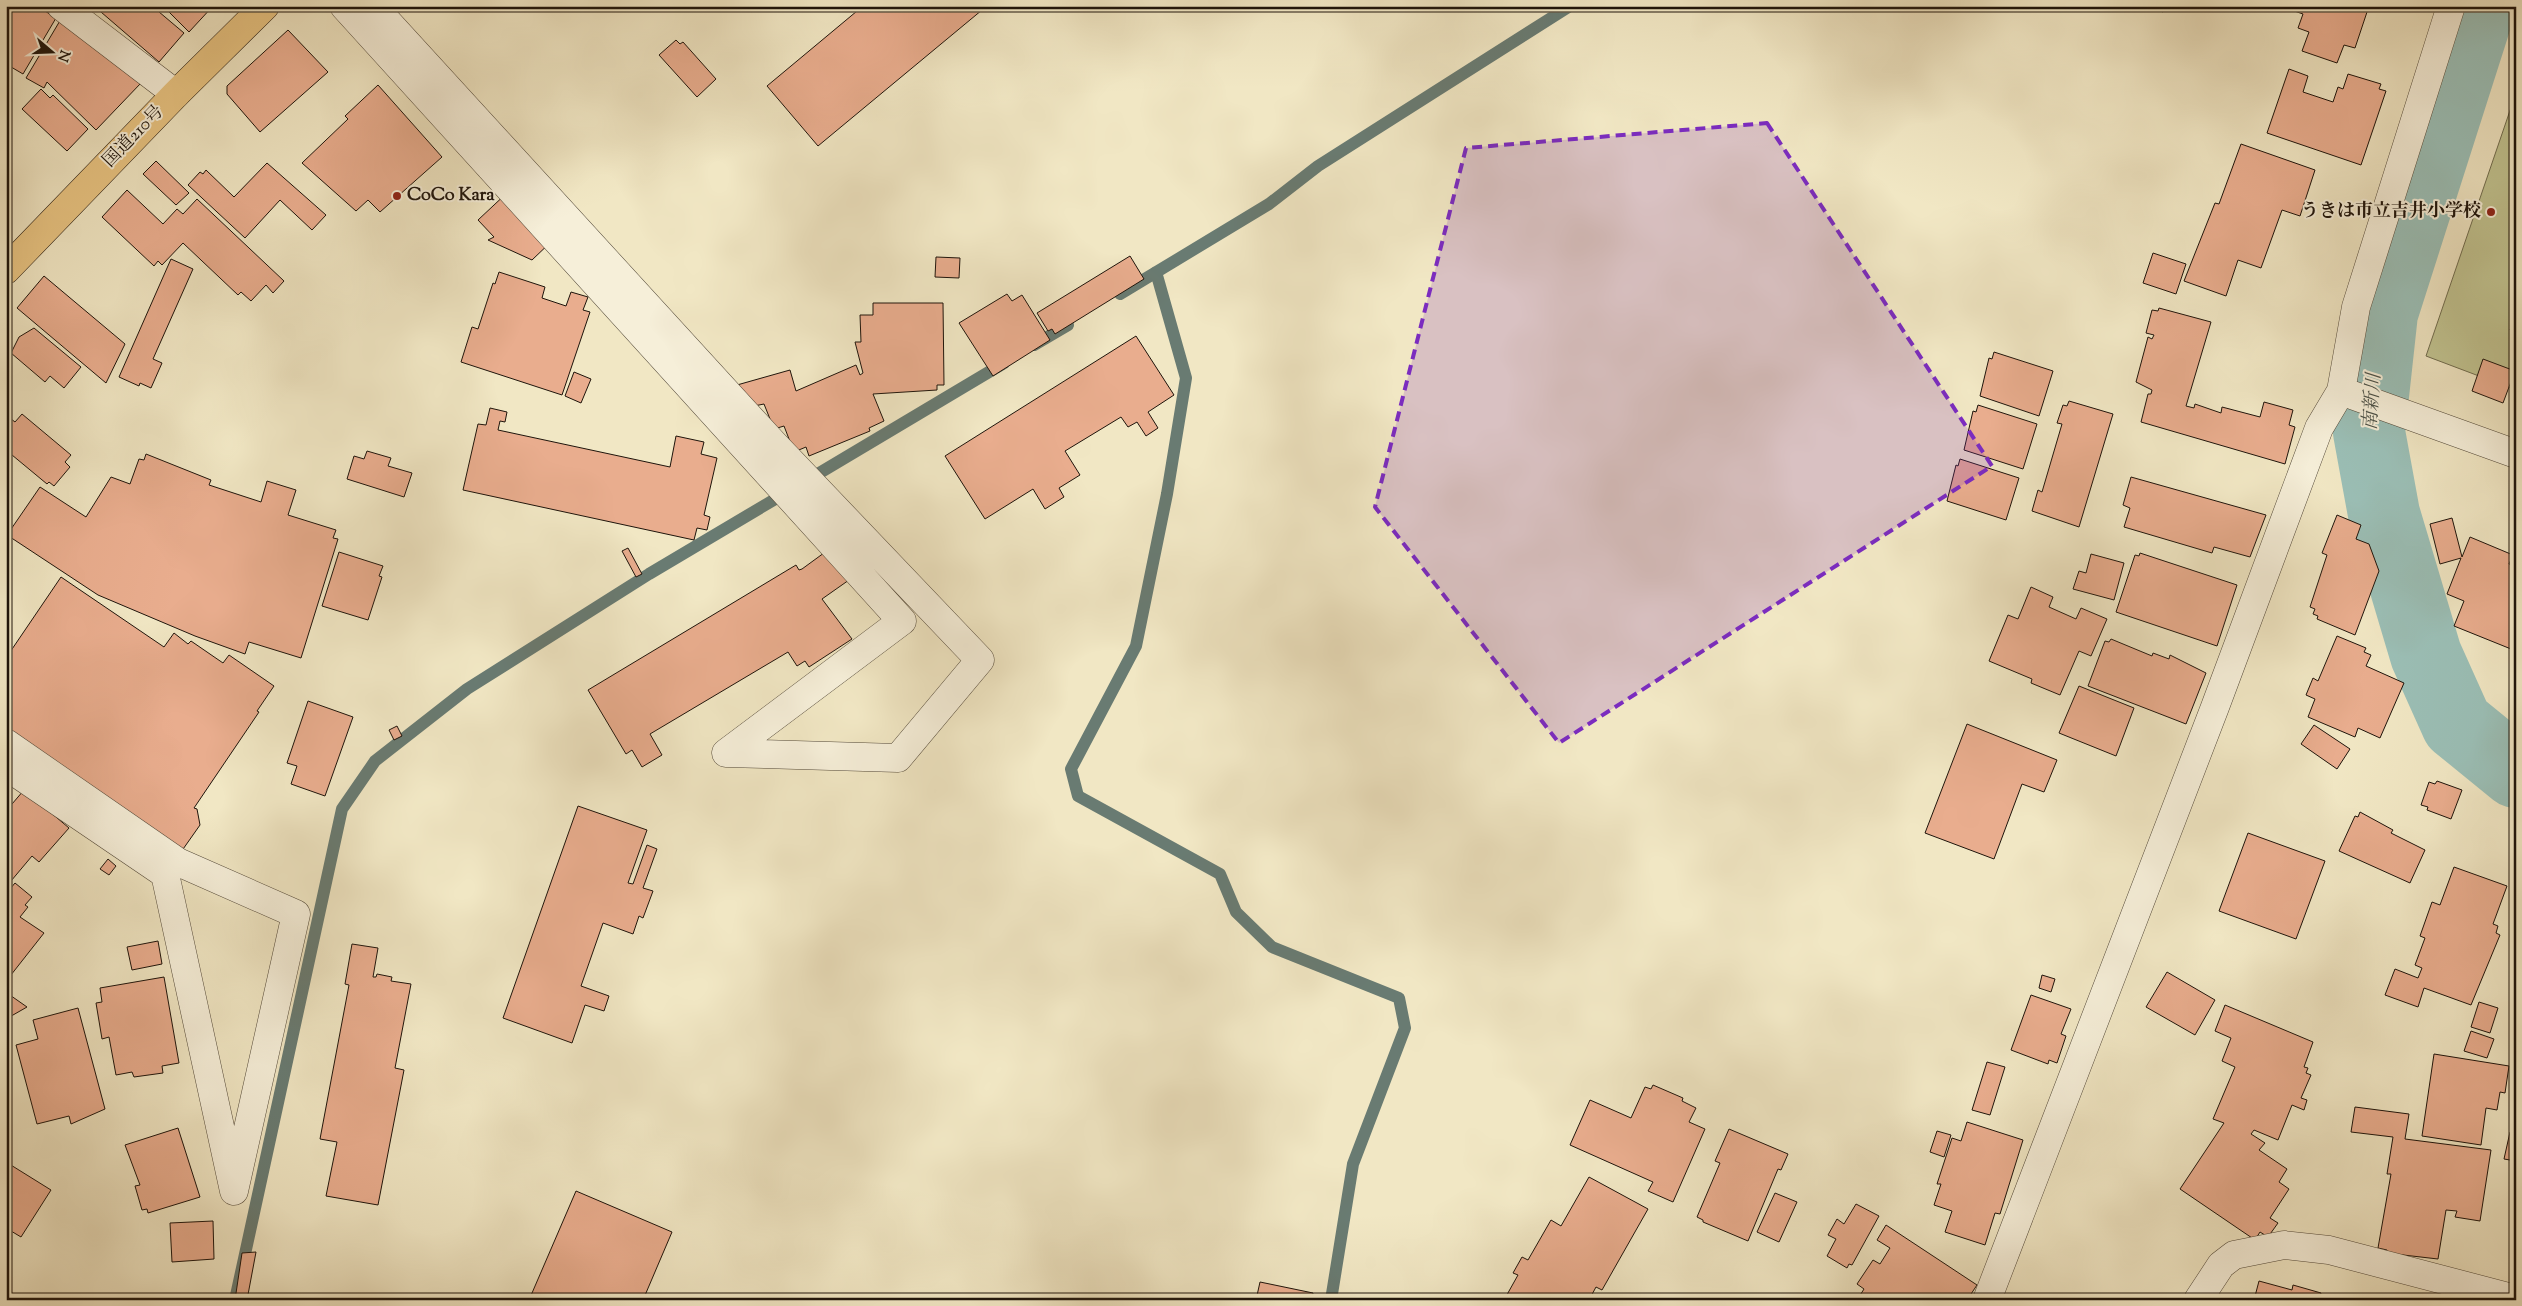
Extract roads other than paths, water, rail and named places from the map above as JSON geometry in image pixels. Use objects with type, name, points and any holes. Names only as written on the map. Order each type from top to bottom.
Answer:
[{"type":"highway","name":"国道210号","points":[[6,270],[176,94],[266,6]]},
{"type":"street","points":[[62,6],[176,94]]},
{"type":"street","points":[[344,6],[902,621],[726,752],[898,758],[980,660],[773,443],[373,6]]},
{"type":"street","points":[[1987,1300],[2211,716],[2319,428],[2349,394],[2356,307],[2451,6]]},
{"type":"street","points":[[2349,394],[2516,454]]},
{"type":"street","points":[[6,743],[178,862],[296,914],[234,1191],[164,874],[6,766]]},
{"type":"street","points":[[2198,1300],[2221,1265],[2234,1256],[2284,1245],[2329,1250],[2516,1299]]},
{"type":"waterway","points":[[1120,294],[1269,204],[1318,166],[1570,6]]},
{"type":"waterway","name":"南新川","points":[[2480,6],[2382,313],[2369,432],[2384,514],[2426,655],[2457,724],[2516,772]]},
{"type":"waterway","points":[[1156,272],[1186,378],[1167,494],[1136,646],[1071,769],[1078,796],[1220,874],[1236,912],[1272,947],[1399,998],[1405,1028],[1353,1164],[1331,1300]]},
{"type":"waterway","points":[[1034,345],[1068,325]]},
{"type":"waterway","points":[[806,481],[1004,363]]},
{"type":"waterway","points":[[235,1300],[342,809],[375,761],[467,689],[649,574],[787,492]]},
{"type":"place","name":"CoCo Kara","points":[[397,196]]},
{"type":"place","name":"うきは市立吉井小学校","points":[[2491,212]]}]
